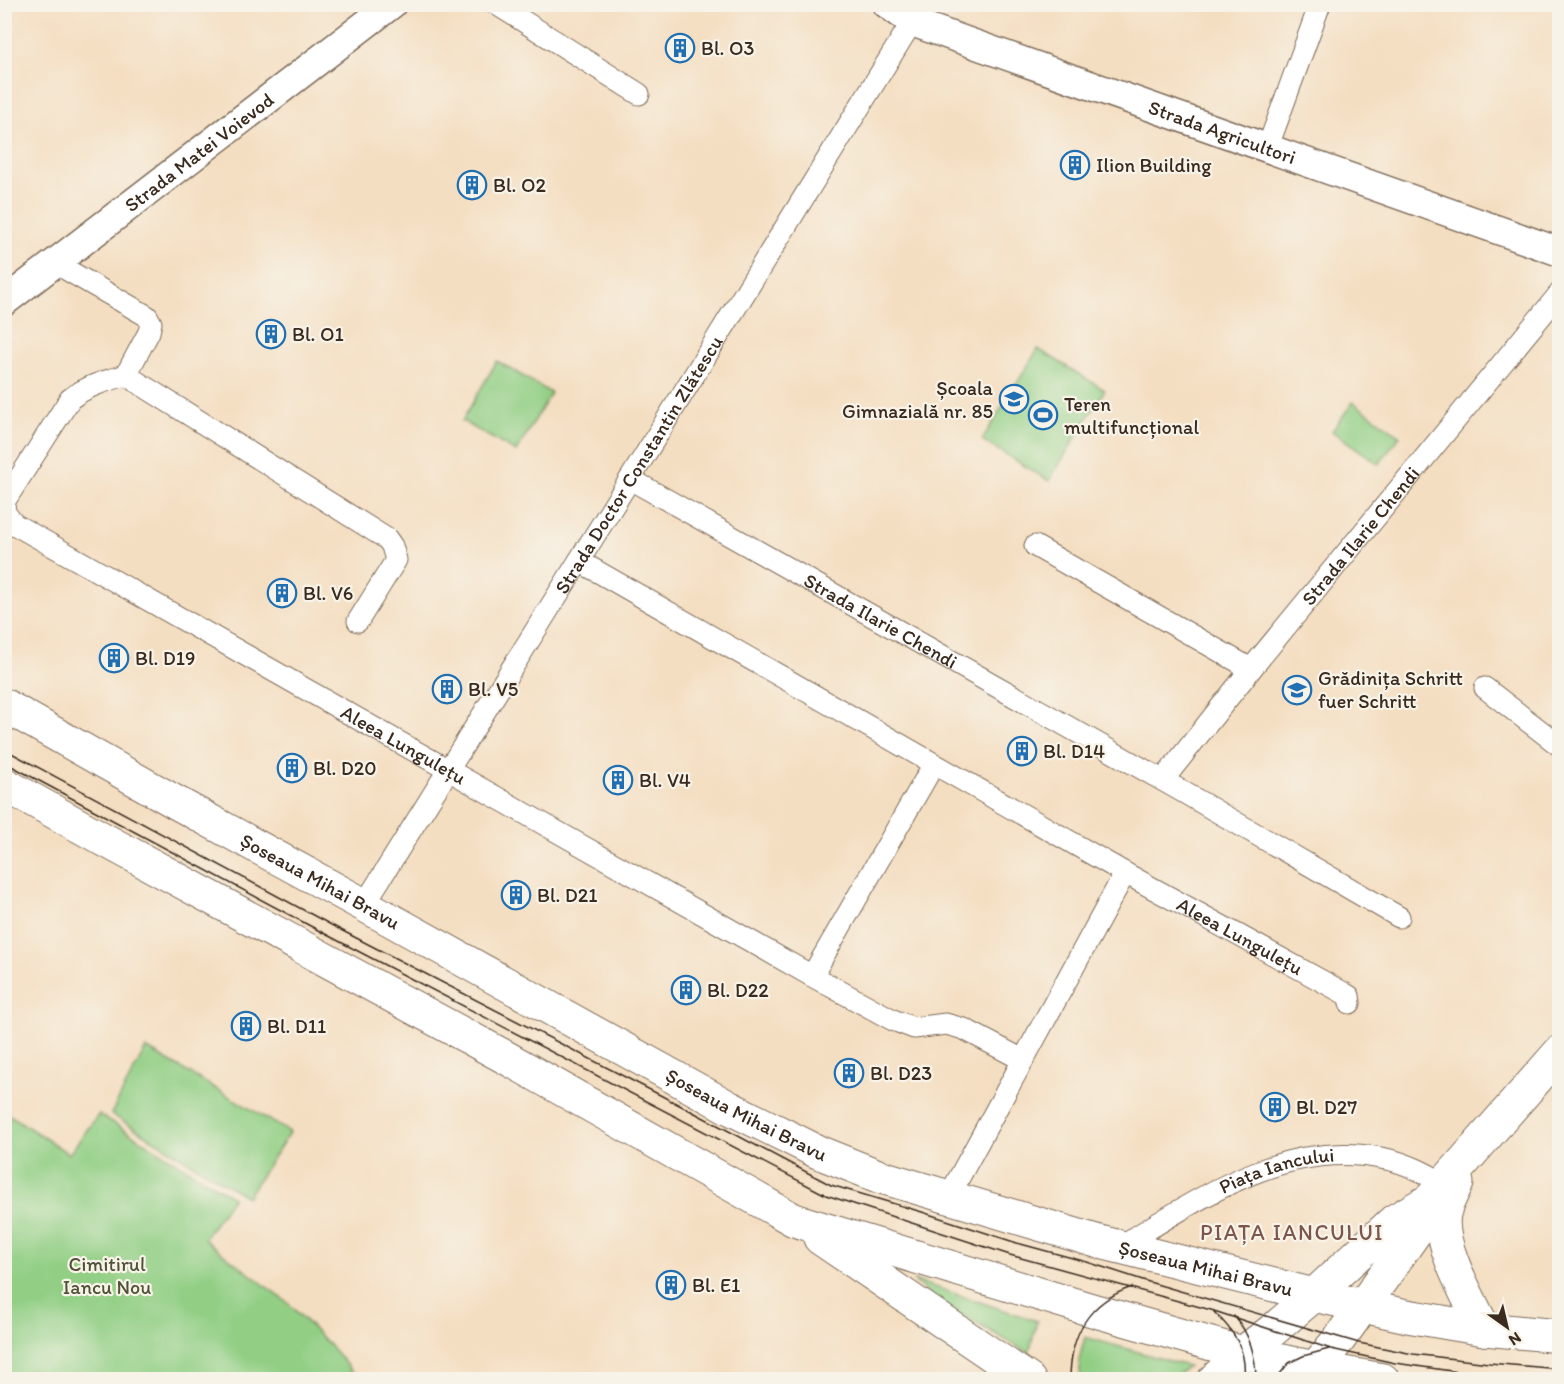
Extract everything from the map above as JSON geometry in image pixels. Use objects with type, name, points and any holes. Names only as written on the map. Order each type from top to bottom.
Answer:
[{"type":"main road","name":"Șoseaua Mihai Bravu","points":[[4,705],[177,803],[720,1102],[848,1165],[948,1198],[1119,1247],[1362,1307],[1484,1329],[1560,1336]]},
{"type":"main road","points":[[4,784],[505,1057],[794,1220],[1029,1380]]},
{"type":"main road","points":[[1310,1374],[1362,1307],[1416,1231],[1438,1192],[1560,1052]]},
{"type":"main road","points":[[1470,1155],[1445,1209],[1443,1228],[1451,1261],[1484,1329]]},
{"type":"main road","points":[[1214,1380],[1314,1295],[1394,1221],[1438,1192]]},
{"type":"main road","points":[[794,1220],[1310,1374],[1383,1380]]},
{"type":"street","name":"Strada Matei Voievod","points":[[5,301],[392,4]]},
{"type":"street","points":[[496,4],[639,94]]},
{"type":"street","name":"Strada Agricultori","points":[[887,4],[912,22],[1560,252]]},
{"type":"street","points":[[1267,149],[1320,4]]},
{"type":"street","name":"Strada Doctor Constantin Zlătescu","points":[[364,905],[912,22]]},
{"type":"street","points":[[54,264],[147,316],[151,323],[149,333],[126,375],[387,539],[392,546],[396,560],[358,621]]},
{"type":"street","name":"Strada Ilarie Chendi","points":[[1163,780],[1560,292]]},
{"type":"street","name":"Aleea Lungulețu","points":[[126,375],[97,383],[70,399],[4,503],[5,513],[14,524],[893,1020],[914,1028],[946,1024],[964,1029],[1023,1060]]},
{"type":"street","name":"Strada Ilarie Chendi","points":[[630,479],[1163,780],[1399,917]]},
{"type":"street","points":[[1035,546],[1251,669]]},
{"type":"street","name":"Aleea Lungulețu","points":[[579,561],[1125,873],[1349,996],[1350,1003]]},
{"type":"street","points":[[1485,688],[1560,746]]},
{"type":"street","points":[[812,976],[934,764]]},
{"type":"street","points":[[948,1198],[1125,873]]},
{"type":"street","name":"Piața Iancului","points":[[1119,1247],[1235,1180],[1284,1162],[1319,1155],[1354,1154],[1387,1159],[1413,1168],[1438,1192]]},
{"type":"green space","name":"Teren multifuncțional","points":[[1038,349],[1105,390],[1049,481],[982,440]]},
{"type":"green space","points":[[497,361],[551,393],[516,452],[462,421]]},
{"type":"green space","points":[[1353,402],[1400,436],[1379,464],[1332,431]]},
{"type":"green space","points":[[146,1048],[290,1132],[247,1197],[111,1114]]},
{"type":"green space","name":"Cimitirul Iancu Nou","points":[[5,1112],[69,1154],[99,1114],[233,1197],[204,1239],[288,1303],[334,1350],[358,1379],[5,1379]]},
{"type":"green space","points":[[913,1280],[1037,1321],[1029,1353],[938,1302]]},
{"type":"green space","points":[[1085,1337],[1188,1366],[1173,1379],[1081,1379],[1079,1360]]},
{"type":"tram line","points":[[4,749],[335,927],[831,1185],[1017,1243],[1359,1343],[1413,1354],[1560,1369]]},
{"type":"tram line","points":[[4,762],[329,936],[826,1195],[1010,1255],[1211,1310],[1331,1349],[1395,1363],[1531,1380]]},
{"type":"tram line","points":[[1070,1380],[1074,1348],[1085,1322],[1104,1301],[1132,1287]]},
{"type":"tram line","points":[[1214,1312],[1234,1334],[1238,1342],[1244,1360],[1244,1380]]},
{"type":"tram line","points":[[1234,1316],[1251,1346],[1256,1380]]},
{"type":"tram line","points":[[1275,1380],[1289,1363],[1303,1356],[1329,1349]]},
{"type":"place","name":"Bl. O3","points":[[680,48]]},
{"type":"place","name":"Ilion Building","points":[[1075,165]]},
{"type":"place","name":"Bl. O2","points":[[472,185]]},
{"type":"place","name":"Bl. O1","points":[[271,334]]},
{"type":"place","name":"Școala Gimnazială nr. 85","points":[[1014,399]]},
{"type":"place","name":"Teren multifuncțional","points":[[1043,415]]},
{"type":"place","name":"Bl. V6","points":[[282,593]]},
{"type":"place","name":"Bl. D19","points":[[114,658]]},
{"type":"place","name":"Bl. V5","points":[[447,689]]},
{"type":"place","name":"Grădinița Schritt fuer Schritt","points":[[1297,690]]},
{"type":"place","name":"Bl. D14","points":[[1022,751]]},
{"type":"place","name":"Bl. D20","points":[[292,768]]},
{"type":"place","name":"Bl. V4","points":[[618,780]]},
{"type":"place","name":"Bl. D21","points":[[516,895]]},
{"type":"place","name":"Bl. D22","points":[[686,990]]},
{"type":"place","name":"Bl. D11","points":[[246,1026]]},
{"type":"place","name":"Bl. D23","points":[[849,1073]]},
{"type":"place","name":"Bl. D27","points":[[1275,1107]]},
{"type":"place","name":"Bl. E1","points":[[671,1285]]},
{"type":"district","name":"PIAȚA IANCULUI","points":[[1292,1232]]}]
